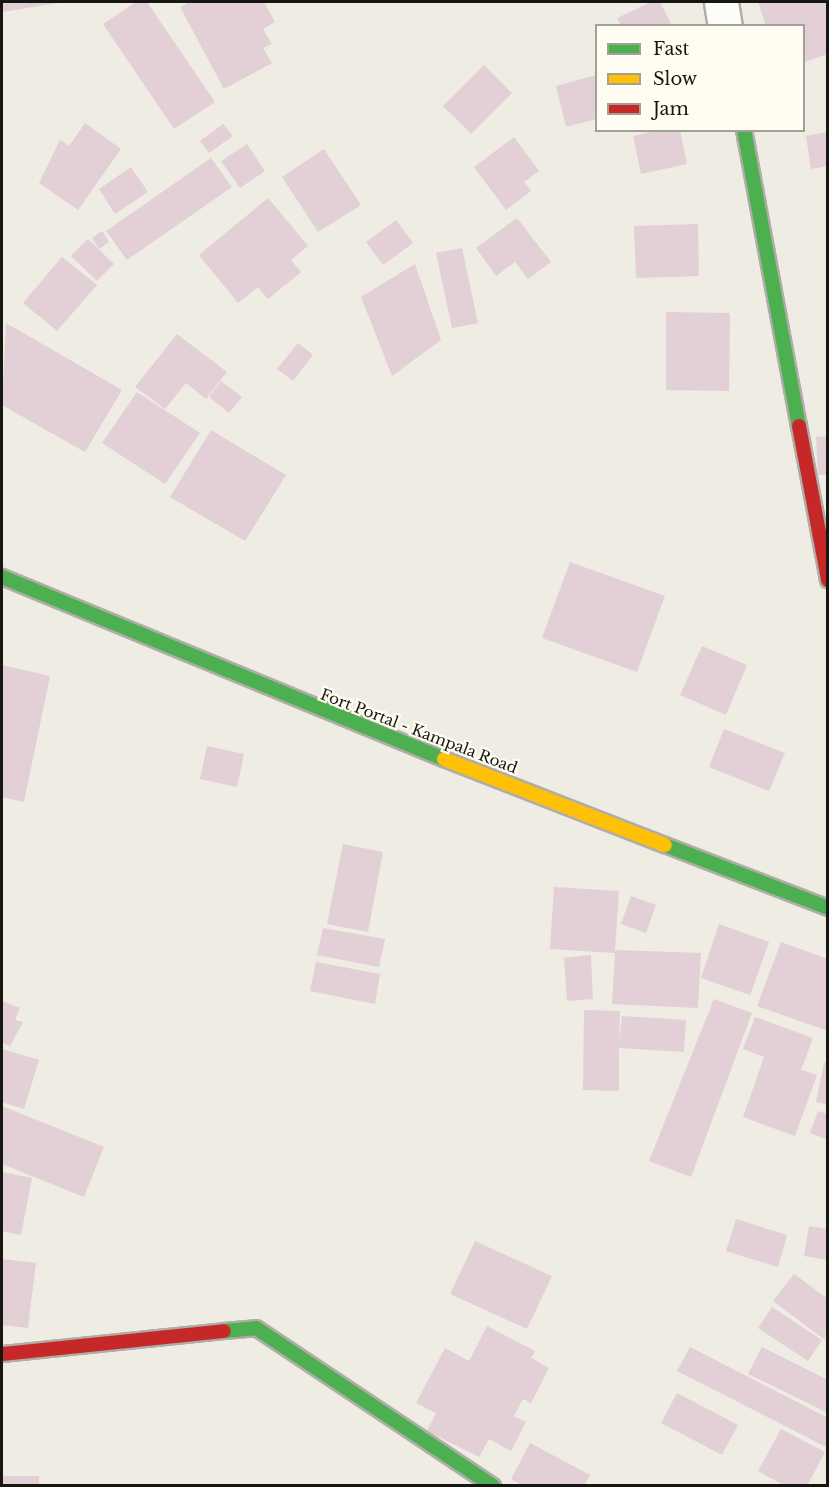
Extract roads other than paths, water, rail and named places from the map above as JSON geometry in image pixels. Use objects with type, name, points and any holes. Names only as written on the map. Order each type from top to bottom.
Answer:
[{"type":"street","points":[[721,2],[725,24]]},
{"type":"street","points":[[744,132],[828,580]]},
{"type":"street","name":"Fort Portal - Kampala Road","points":[[2,577],[300,704],[828,908]]},
{"type":"street","points":[[2,1354],[256,1328],[493,1485]]}]
